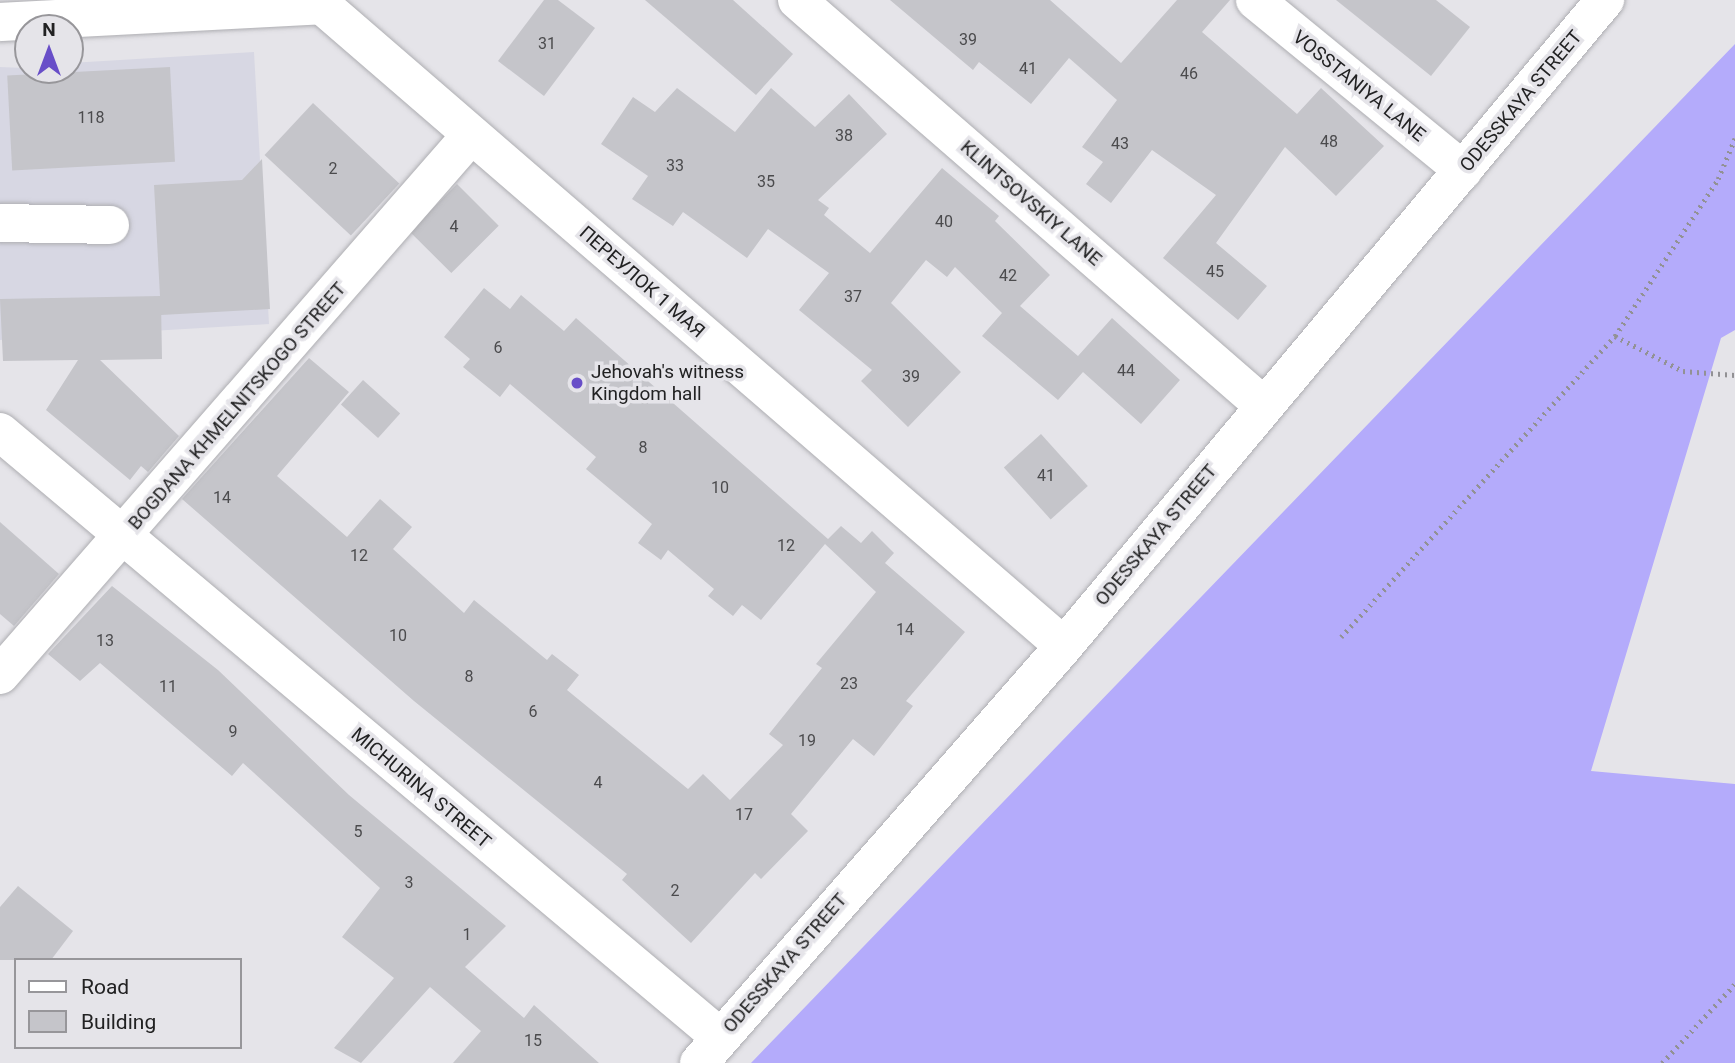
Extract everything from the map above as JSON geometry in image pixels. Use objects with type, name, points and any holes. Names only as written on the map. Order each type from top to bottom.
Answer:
[{"type":"street","name":"KLINTSOVSKIY LANE","points":[[797,0],[1264,406]]},
{"type":"street","name":"VOSSTANIYA LANE","points":[[1255,0],[1464,170]]},
{"type":"street","name":"ODESSKAYA STREET","points":[[709,1050],[1064,646],[1605,0]]},
{"type":"street","points":[[0,22],[319,3]]},
{"type":"street","name":"ПЕРЕУЛОК 1 МАЯ","points":[[319,3],[1064,646]]},
{"type":"street","name":"BOGDANA KHMELNITSKOGO STREET","points":[[0,675],[122,540],[471,135]]},
{"type":"street","points":[[0,223],[110,225]]},
{"type":"street","name":"MICHURINA STREET","points":[[0,432],[709,1050]]},
{"type":"path","points":[[1341,637],[1615,336],[1717,179],[1735,138]]},
{"type":"path","points":[[1615,336],[1684,371],[1735,375]]},
{"type":"path","points":[[1662,1063],[1735,984]]},
{"type":"shaded area","points":[[1735,44],[1735,330],[1721,338],[1591,771],[1735,784],[1735,1063],[751,1063]]},
{"type":"shaded area","points":[[254,52],[269,324],[0,340],[0,67],[14,68],[14,84],[84,84],[84,62]]},
{"type":"building","points":[[544,0],[558,0],[595,28],[544,96],[498,61]]},
{"type":"building","points":[[645,0],[733,0],[793,54],[756,95]]},
{"type":"building","points":[[890,0],[1050,0],[1121,63],[1177,0],[1230,0],[1202,32],[1297,114],[1321,88],[1384,146],[1336,196],[1285,147],[1216,243],[1267,286],[1238,320],[1163,258],[1216,195],[1152,150],[1111,203],[1086,184],[1103,162],[1082,147],[1117,100],[1069,58],[1031,104],[979,62],[973,70]]},
{"type":"building","points":[[1336,0],[1436,0],[1470,27],[1431,76]]},
{"type":"building","points":[[170,67],[175,162],[12,170],[7,76],[14,75],[14,84],[84,84],[84,72]]},
{"type":"building","points":[[677,88],[735,132],[771,88],[815,127],[849,94],[887,134],[818,200],[829,208],[824,215],[870,253],[942,168],[999,216],[995,221],[1050,275],[1020,306],[1078,356],[1112,318],[1180,380],[1141,424],[1083,372],[1058,400],[982,336],[1002,313],[955,267],[947,277],[926,260],[891,303],[961,372],[908,427],[861,381],[872,370],[799,310],[829,273],[768,229],[747,258],[683,212],[673,226],[632,199],[648,176],[601,144],[633,97],[655,112]]},
{"type":"building","points":[[313,103],[399,183],[351,235],[265,155]]},
{"type":"building","points":[[262,159],[270,309],[161,315],[162,359],[100,360],[179,436],[148,472],[141,466],[130,480],[46,410],[78,360],[3,361],[0,299],[160,296],[154,185],[242,180]]},
{"type":"building","points":[[457,184],[499,226],[451,273],[410,231]]},
{"type":"building","points":[[484,288],[510,309],[521,295],[564,331],[576,318],[828,539],[841,526],[861,543],[872,531],[894,553],[885,563],[965,632],[906,701],[913,706],[874,756],[853,739],[791,814],[808,831],[761,879],[755,873],[691,943],[622,880],[627,874],[414,701],[182,499],[309,358],[349,392],[277,476],[347,537],[380,499],[412,527],[393,549],[464,613],[474,600],[547,660],[552,654],[579,675],[567,690],[688,789],[703,774],[730,800],[783,745],[769,734],[822,668],[816,664],[876,592],[825,544],[761,620],[742,605],[733,616],[708,596],[714,589],[668,550],[661,560],[638,543],[652,524],[586,469],[596,457],[510,384],[500,397],[463,367],[470,359],[444,337]]},
{"type":"building","points":[[363,380],[400,413],[378,438],[341,405]]},
{"type":"building","points":[[1041,434],[1088,486],[1051,519],[1004,467]]},
{"type":"building","points":[[0,522],[59,574],[14,626],[0,614]]},
{"type":"building","points":[[112,586],[218,670],[349,795],[506,926],[465,967],[524,1018],[534,1005],[599,1063],[453,1063],[481,1031],[430,987],[361,1063],[334,1048],[394,978],[342,937],[380,888],[243,763],[232,776],[100,663],[80,681],[48,654]]},
{"type":"building","points":[[18,886],[73,931],[53,958],[0,960],[0,907]]},
{"type":"place","name":"Jehovah's witness Kingdom hall","points":[[577,383]]}]
